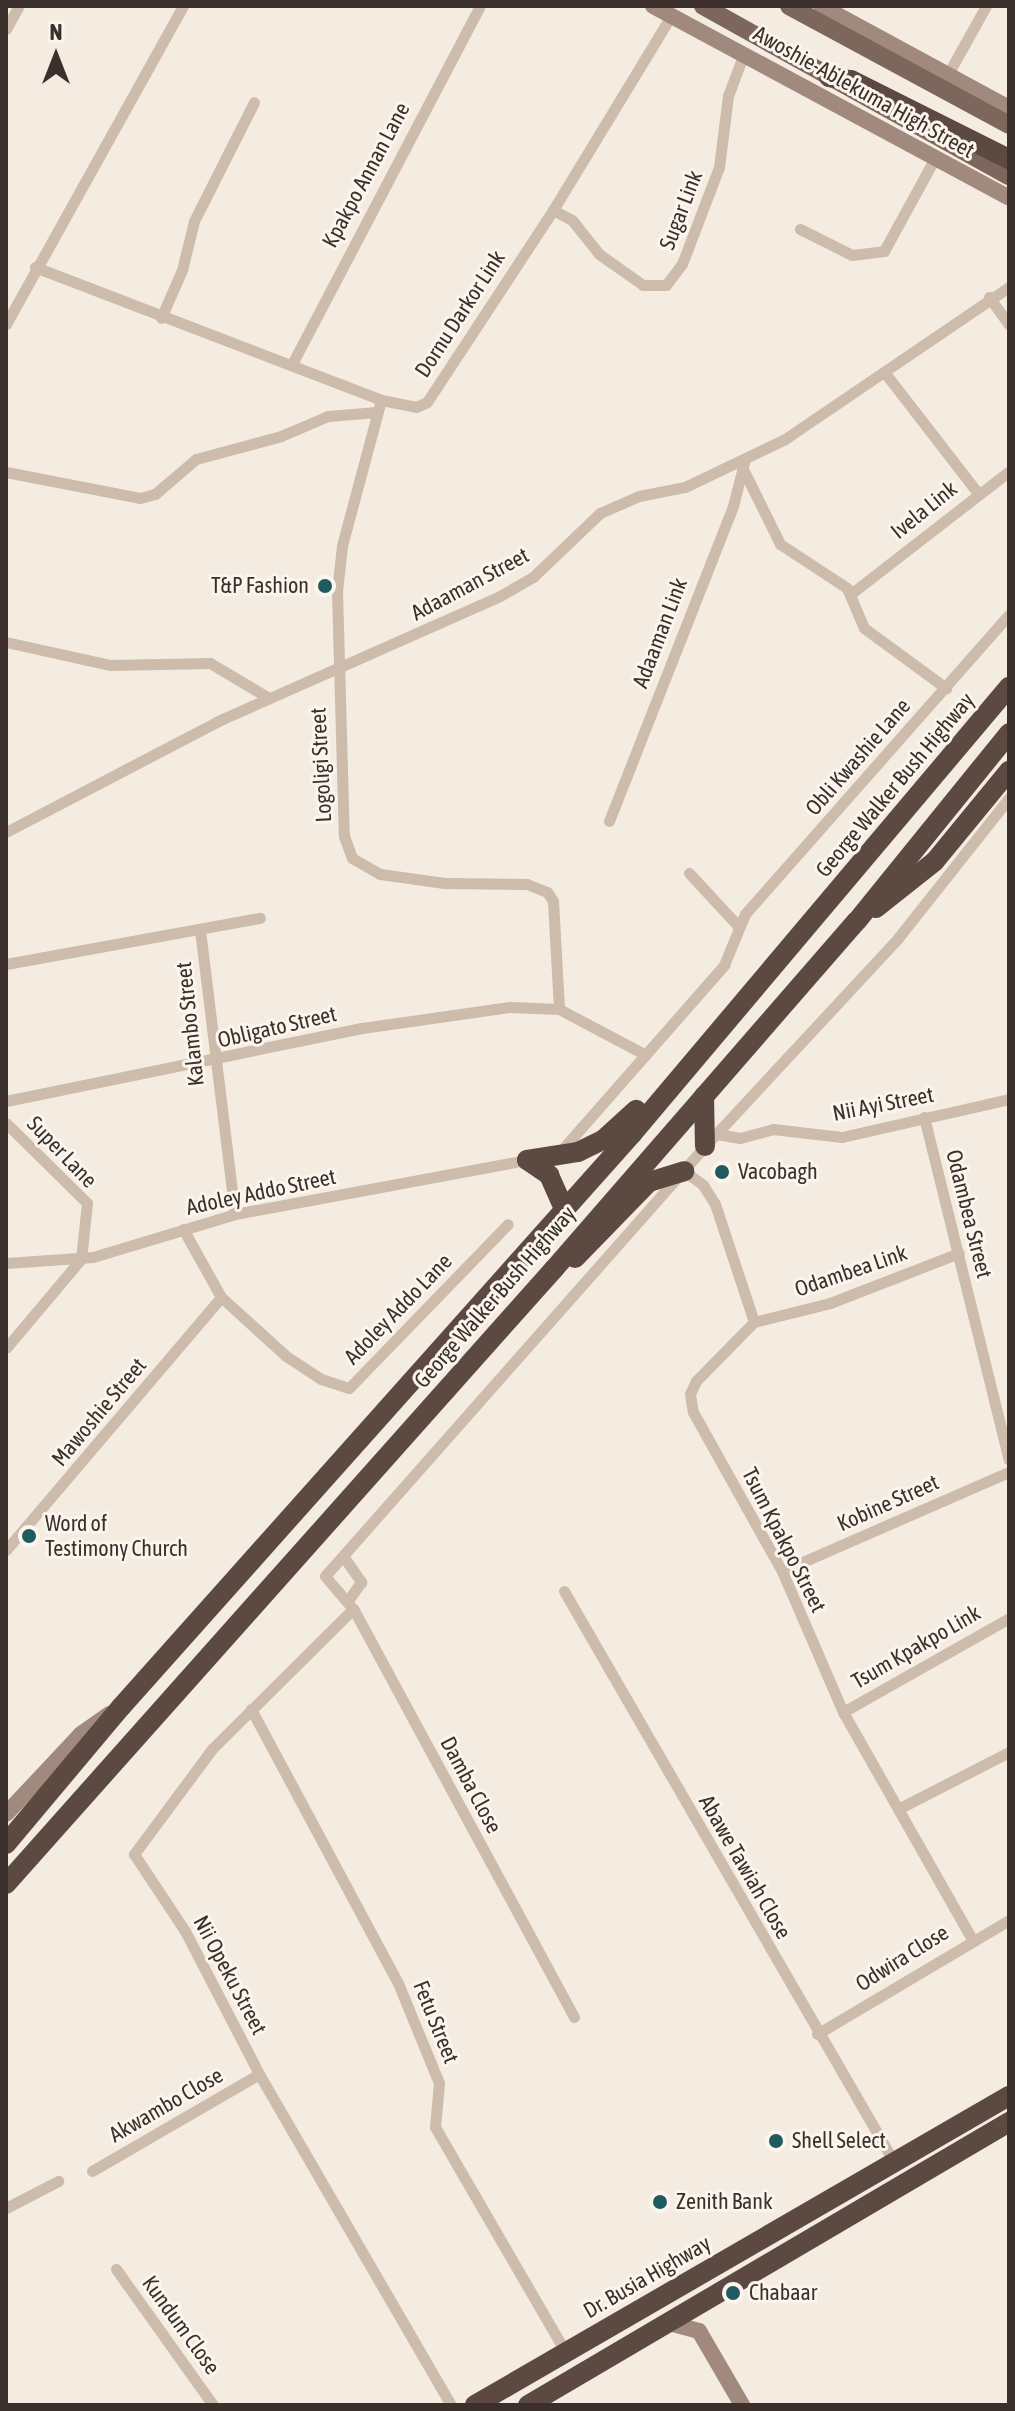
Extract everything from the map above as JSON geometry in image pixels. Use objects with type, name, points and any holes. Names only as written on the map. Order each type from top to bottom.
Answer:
[{"type":"highway","points":[[829,77],[851,80],[1009,159]]},
{"type":"highway","name":"George Walker Bush Highway","points":[[6,1844],[121,1707],[766,976],[1009,687]]},
{"type":"highway","name":"George Walker Bush Highway","points":[[6,1884],[554,1269],[857,921],[1009,733]]},
{"type":"highway","points":[[857,921],[935,861],[1009,771]]},
{"type":"highway","points":[[527,1160],[558,1155],[603,1140],[622,1126],[733,1001],[766,976]]},
{"type":"highway","points":[[704,1096],[711,1140]]},
{"type":"highway","points":[[527,1160],[549,1175],[564,1208]]},
{"type":"highway","points":[[554,1269],[587,1249],[649,1182],[684,1171]]},
{"type":"highway","name":"Dr. Busia Highway","points":[[475,2405],[1009,2096]]},
{"type":"highway","points":[[528,2405],[1009,2122]]},
{"type":"main road","name":"Awoshie-Ablekuma High Street","points":[[703,6],[776,58],[829,77],[1009,176]]},
{"type":"main road","name":"Awoshie-Ablekuma High Street","points":[[789,6],[1009,125]]},
{"type":"street","points":[[6,324],[183,6]]},
{"type":"street","name":"Kpakpo Annan Lane","points":[[292,364],[480,6]]},
{"type":"street","name":"Awoshie-Ablekuma High Street","points":[[653,6],[744,53],[776,58],[935,158],[1009,198]]},
{"type":"street","points":[[821,6],[1009,108]]},
{"type":"street","points":[[948,74],[986,6]]},
{"type":"street","points":[[6,29],[13,8]]},
{"type":"street","name":"Dornu Darkor Link","points":[[35,267],[161,318],[292,364],[379,406],[405,407],[427,402],[553,210],[671,16]]},
{"type":"street","name":"Sugar Link","points":[[553,210],[572,220],[599,254],[643,285],[666,285],[682,264],[719,167],[728,96],[744,53]]},
{"type":"street","points":[[161,318],[182,270],[194,221],[254,102]]},
{"type":"street","points":[[800,229],[852,255],[884,251],[935,158]]},
{"type":"street","name":"Adaaman Street","points":[[6,832],[269,698],[337,670],[533,577],[616,504],[685,487],[744,464],[885,373],[989,297],[1009,287]]},
{"type":"street","points":[[989,297],[1009,325]]},
{"type":"street","name":"Ivela Link","points":[[852,593],[977,492],[885,373]]},
{"type":"street","points":[[6,472],[140,498],[155,494],[196,459],[281,436],[328,416],[379,406]]},
{"type":"street","name":"Logoligi Street","points":[[379,406],[342,546],[337,670],[344,836],[352,858],[380,874],[444,883],[527,884],[547,892],[553,901],[559,1009]]},
{"type":"street","points":[[744,464],[780,544],[852,593],[864,628],[946,688]]},
{"type":"street","name":"Adaaman Link","points":[[609,821],[733,506],[744,464]]},
{"type":"street","points":[[977,492],[1009,471]]},
{"type":"street","name":"Obli Kwashie Lane","points":[[739,927],[1009,615]]},
{"type":"street","points":[[6,642],[110,665],[210,663],[269,698]]},
{"type":"street","points":[[350,1605],[361,1582],[343,1556],[711,1140],[898,938],[1009,798]]},
{"type":"street","points":[[558,1155],[724,965],[739,927],[689,873]]},
{"type":"street","points":[[200,930],[260,918]]},
{"type":"street","name":"Kalambo Street","points":[[6,964],[200,930],[213,1062],[235,1214]]},
{"type":"street","name":"Obligato Street","points":[[6,1101],[213,1062],[377,1026],[510,1007],[559,1009]]},
{"type":"street","points":[[559,1009],[646,1055]]},
{"type":"street","name":"Nii Ayi Street","points":[[711,1140],[740,1138],[773,1129],[842,1137],[1009,1099]]},
{"type":"street","name":"Odambea Street","points":[[924,1117],[1009,1460]]},
{"type":"street","name":"Super Lane","points":[[6,1123],[87,1203],[81,1259]]},
{"type":"street","name":"Adoley Addo Street","points":[[6,1263],[81,1259],[235,1214],[527,1160]]},
{"type":"street","points":[[684,1171],[703,1185],[715,1204],[754,1322]]},
{"type":"street","name":"Adoley Addo Lane","points":[[183,1229],[221,1297],[286,1356],[321,1379],[349,1388],[508,1224]]},
{"type":"street","name":"Odambea Link","points":[[754,1322],[830,1303],[959,1253]]},
{"type":"street","points":[[6,1348],[81,1259]]},
{"type":"street","name":"Mawoshie Street","points":[[6,1550],[221,1297]]},
{"type":"street","name":"Tsum Kpakpo Street","points":[[754,1322],[696,1381],[690,1394],[693,1412],[782,1571],[843,1712],[972,1939]]},
{"type":"street","name":"Kobine Street","points":[[782,1571],[1009,1472]]},
{"type":"street","name":"Damba Close","points":[[343,1556],[325,1576],[350,1605],[574,2017]]},
{"type":"street","name":"Abawe Tawiah Close","points":[[564,1591],[817,2034],[894,2162]]},
{"type":"street","name":"Nii Opeku Street","points":[[350,1605],[186,1780],[157,1829],[134,1854],[185,1931],[259,2074],[451,2405]]},
{"type":"street","name":"Tsum Kpakpo Link","points":[[843,1712],[1009,1618]]},
{"type":"street","name":"George Walker Bush Highway","points":[[6,1814],[81,1734],[121,1707]]},
{"type":"street","name":"Fetu Street","points":[[251,1709],[398,1983],[439,2083],[435,2127],[565,2351]]},
{"type":"street","points":[[898,1809],[1009,1752]]},
{"type":"street","name":"Odwira Close","points":[[817,2034],[972,1939],[1009,1920]]},
{"type":"street","name":"Akwambo Close","points":[[92,2171],[259,2074]]},
{"type":"street","points":[[6,2208],[58,2181]]},
{"type":"street","name":"Kundum Close","points":[[116,2269],[213,2405]]},
{"type":"street","points":[[669,2323],[699,2331],[742,2405]]},
{"type":"place","name":"T&P Fashion","points":[[325,586]]},
{"type":"place","name":"Vacobagh","points":[[722,1172]]},
{"type":"place","name":"Word of Testimony Church","points":[[29,1536]]},
{"type":"place","name":"Shell Select","points":[[776,2141]]},
{"type":"place","name":"Zenith Bank","points":[[660,2202]]},
{"type":"place","name":"Chabaar","points":[[733,2293]]}]
